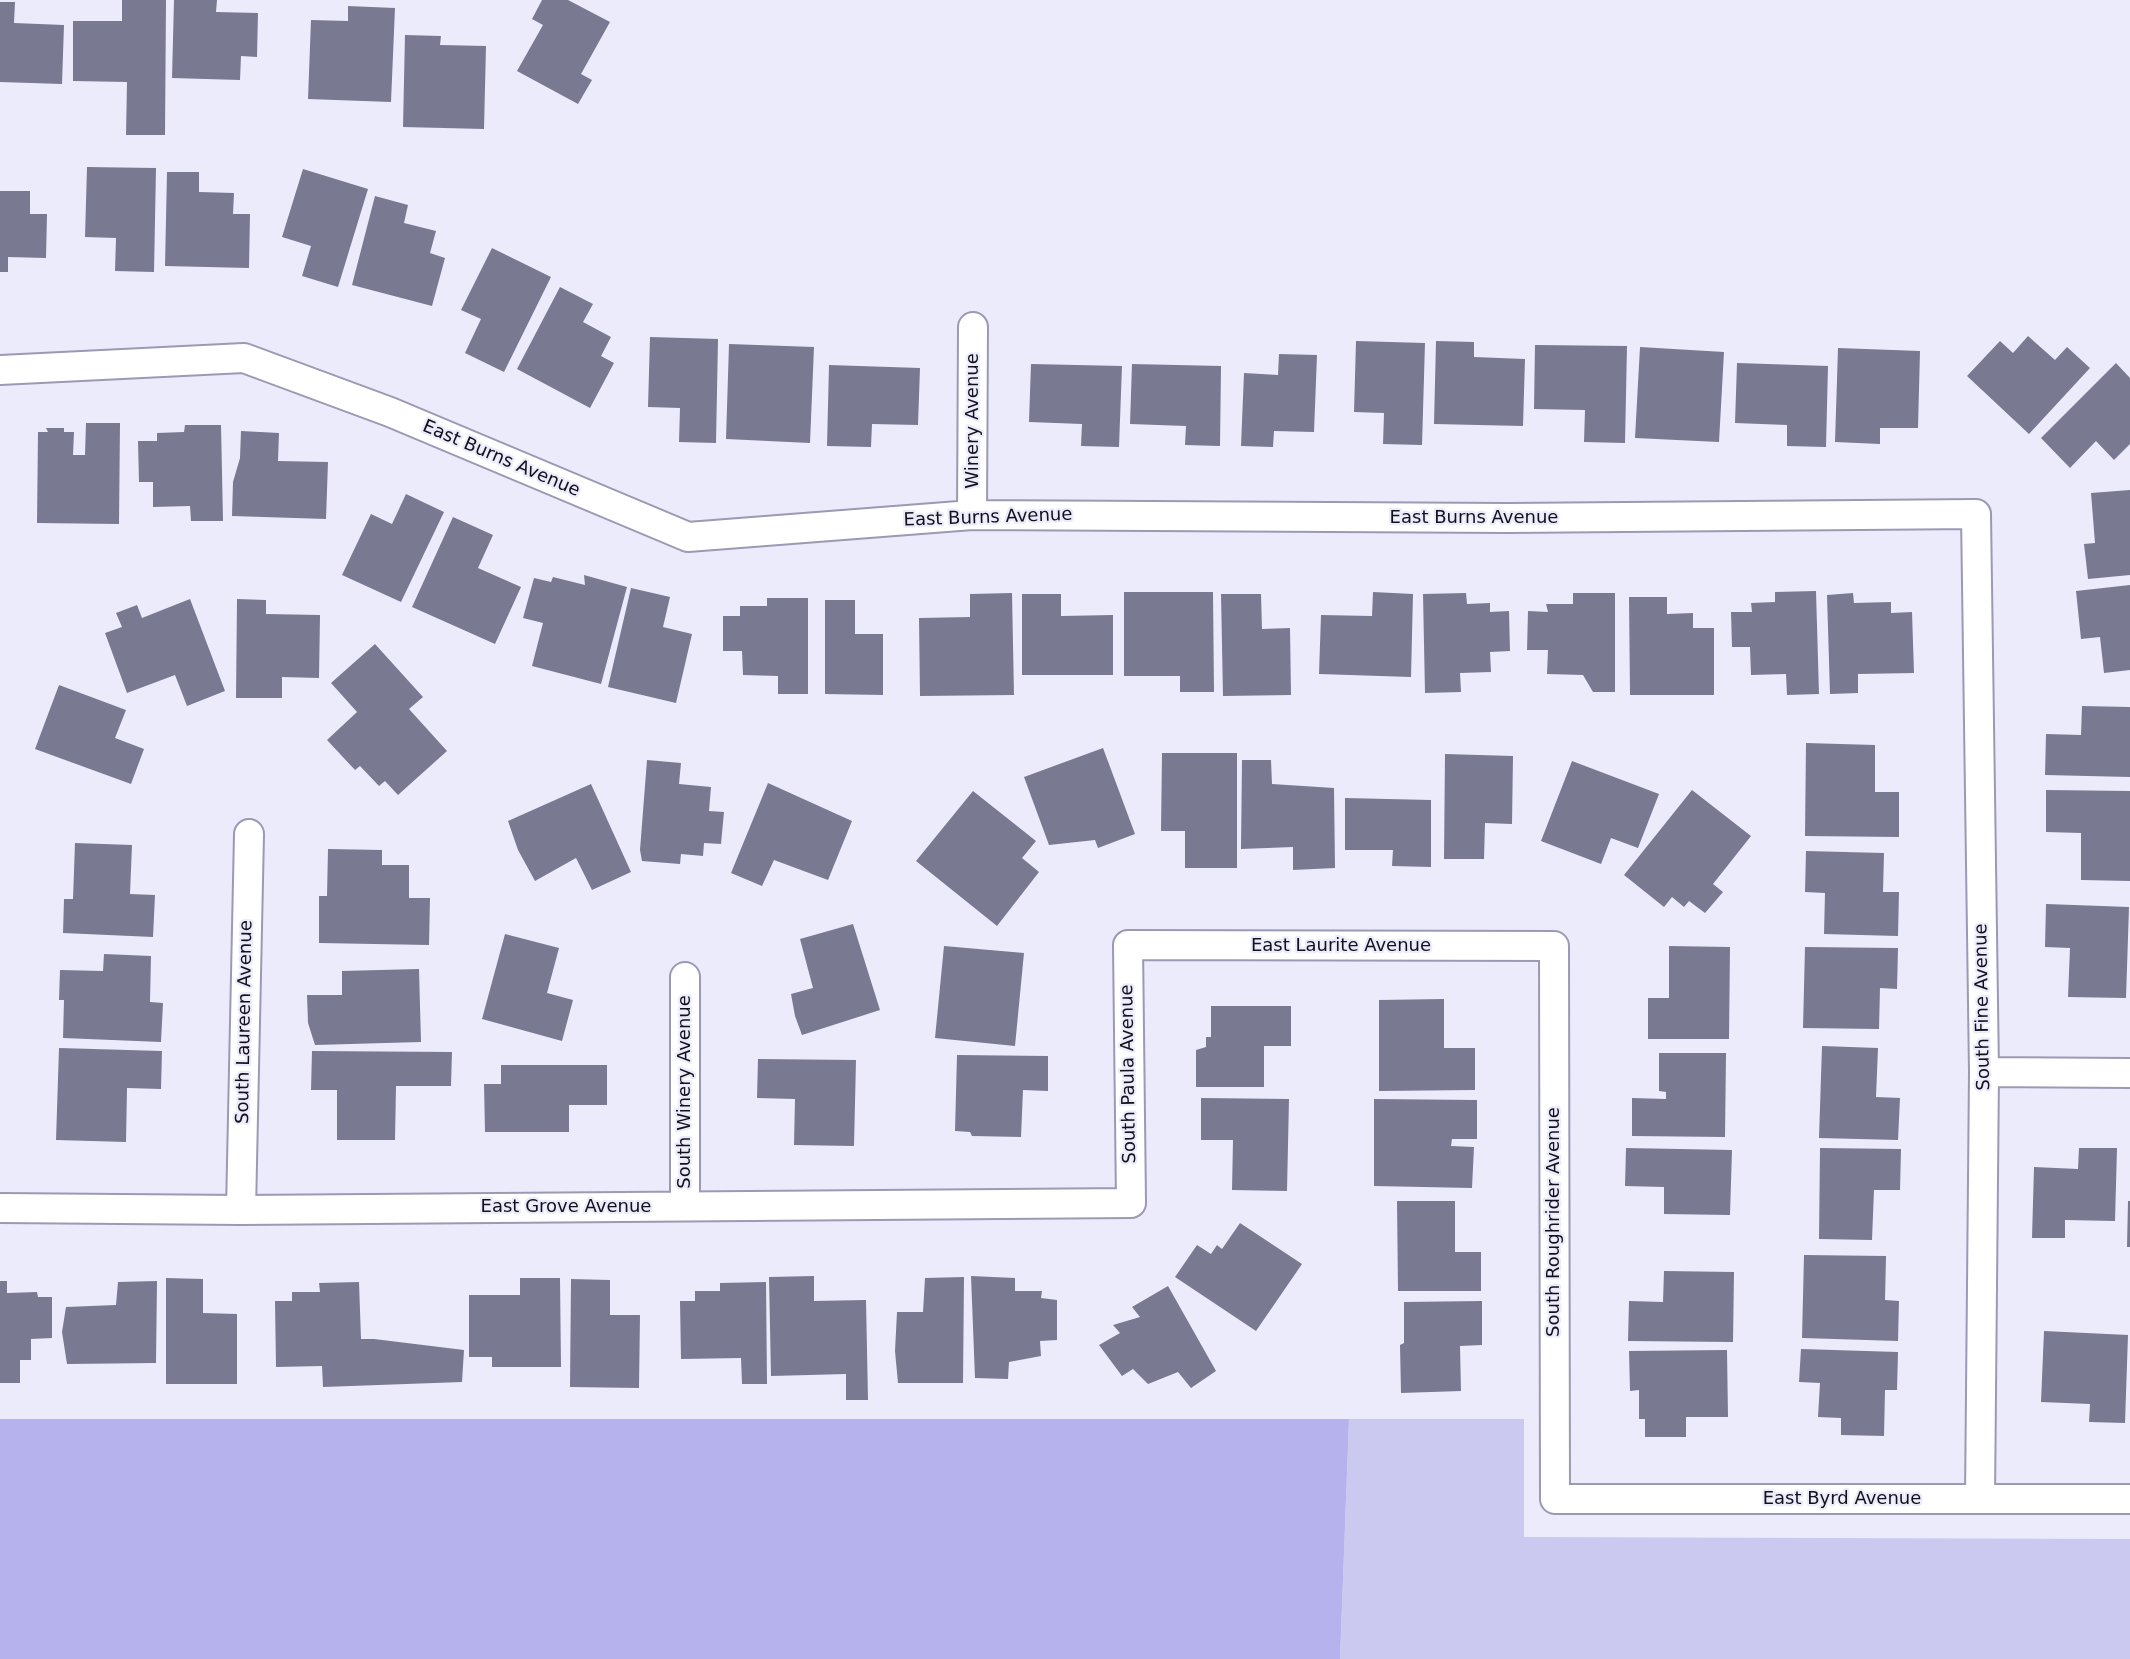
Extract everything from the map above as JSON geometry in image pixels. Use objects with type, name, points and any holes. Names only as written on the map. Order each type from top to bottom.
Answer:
[{"type":"street","name":"Winery Avenue","points":[[972,515],[973,327]]},
{"type":"street","name":"East Burns Avenue","points":[[0,370],[244,358],[390,412],[688,537],[972,515],[1508,518],[1976,514]]},
{"type":"street","name":"South Fine Avenue","points":[[1976,514],[1984,1072],[1980,1499]]},
{"type":"street","name":"South Laureen Avenue","points":[[241,1210],[249,834]]},
{"type":"street","name":"East Laurite Avenue","points":[[1128,945],[1554,946]]},
{"type":"street","name":"South Paula Avenue","points":[[1128,945],[1131,1203]]},
{"type":"street","name":"South Roughrider Avenue","points":[[1554,946],[1555,1499]]},
{"type":"street","name":"South Winery Avenue","points":[[685,977],[685,1206]]},
{"type":"street","points":[[1984,1072],[2130,1073]]},
{"type":"street","name":"East Grove Avenue","points":[[0,1208],[241,1210],[1131,1203]]},
{"type":"street","name":"East Byrd Avenue","points":[[1555,1499],[2130,1499]]},
{"type":"shaded area","points":[[0,1419],[1349,1419],[1340,1659],[0,1659]]},
{"type":"shaded area","points":[[1349,1419],[1524,1419],[1524,1537],[2130,1539],[2130,1659],[1340,1659]]},
{"type":"building","points":[[122,0],[166,0],[165,135],[126,135],[127,82],[73,81],[73,21],[122,21]]},
{"type":"building","points":[[174,0],[217,0],[216,12],[258,13],[257,57],[241,56],[240,80],[172,78]]},
{"type":"building","points":[[542,0],[568,0],[610,22],[581,74],[592,80],[578,104],[517,71],[543,25],[532,19]]},
{"type":"building","points":[[0,2],[15,2],[14,23],[64,25],[62,84],[0,82]]},
{"type":"building","points":[[348,6],[395,8],[391,102],[308,99],[311,20],[348,21]]},
{"type":"building","points":[[405,35],[441,36],[440,45],[486,46],[484,129],[403,127]]},
{"type":"building","points":[[87,167],[156,168],[154,272],[115,271],[116,238],[85,237]]},
{"type":"building","points":[[303,169],[368,189],[338,287],[302,276],[311,246],[282,237]]},
{"type":"building","points":[[167,172],[199,172],[199,192],[234,193],[233,214],[250,214],[249,268],[165,266]]},
{"type":"building","points":[[0,191],[30,191],[30,214],[47,214],[46,258],[8,257],[8,272],[0,272]]},
{"type":"building","points":[[375,196],[408,205],[404,223],[436,231],[430,253],[445,258],[432,306],[352,285]]},
{"type":"building","points":[[492,248],[551,277],[504,372],[465,353],[481,319],[461,310]]},
{"type":"building","points":[[560,287],[593,304],[583,322],[611,337],[601,356],[614,363],[590,408],[517,369]]},
{"type":"building","points":[[2028,336],[2055,360],[2067,347],[2090,368],[2029,434],[1967,376],[2000,341],[2013,353]]},
{"type":"building","points":[[650,337],[718,339],[716,443],[679,442],[680,408],[648,407]]},
{"type":"building","points":[[1356,341],[1425,343],[1422,445],[1383,444],[1384,413],[1354,412]]},
{"type":"building","points":[[1436,341],[1474,342],[1474,357],[1525,359],[1523,426],[1434,424]]},
{"type":"building","points":[[729,344],[814,347],[810,443],[726,439]]},
{"type":"building","points":[[1535,345],[1627,346],[1625,443],[1584,442],[1585,410],[1534,409]]},
{"type":"building","points":[[1640,347],[1724,352],[1719,442],[1635,438]]},
{"type":"building","points":[[1838,348],[1920,351],[1918,428],[1880,428],[1880,444],[1835,442]]},
{"type":"building","points":[[1279,354],[1317,355],[1314,432],[1274,431],[1273,447],[1241,446],[1244,373],[1278,375]]},
{"type":"building","points":[[1737,363],[1828,366],[1826,447],[1787,446],[1787,425],[1735,423]]},
{"type":"building","points":[[2116,363],[2130,378],[2130,444],[2114,460],[2096,441],[2070,468],[2041,438]]},
{"type":"building","points":[[1031,364],[1122,366],[1119,447],[1081,446],[1082,424],[1029,422]]},
{"type":"building","points":[[1132,364],[1221,366],[1220,446],[1185,445],[1186,426],[1130,424]]},
{"type":"building","points":[[829,365],[920,368],[918,425],[872,424],[871,447],[827,446]]},
{"type":"building","points":[[86,423],[120,423],[119,524],[37,523],[38,432],[48,432],[46,428],[64,428],[64,432],[74,432],[73,455],[85,455]]},
{"type":"building","points":[[185,425],[221,425],[223,521],[191,521],[190,506],[153,507],[153,482],[139,482],[138,441],[157,441],[157,433],[184,432]]},
{"type":"building","points":[[241,431],[279,433],[278,461],[328,462],[326,519],[232,516],[233,482],[240,458]]},
{"type":"building","points":[[2130,490],[2130,575],[2088,579],[2084,544],[2095,543],[2091,493]]},
{"type":"building","points":[[406,494],[444,512],[401,602],[342,575],[371,514],[392,524]]},
{"type":"building","points":[[453,517],[493,535],[478,568],[521,587],[495,644],[412,607]]},
{"type":"building","points":[[584,575],[627,587],[601,684],[532,666],[543,623],[523,618],[534,578],[551,582],[553,577],[585,585]]},
{"type":"building","points":[[2130,585],[2130,670],[2104,673],[2100,637],[2081,639],[2076,591]]},
{"type":"building","points":[[631,588],[670,597],[663,627],[692,634],[676,703],[608,687]]},
{"type":"building","points":[[1816,591],[1819,694],[1787,695],[1786,674],[1751,675],[1750,647],[1732,647],[1731,612],[1752,612],[1751,603],[1775,602],[1775,592]]},
{"type":"building","points":[[1124,592],[1213,592],[1214,692],[1180,692],[1180,676],[1124,676]]},
{"type":"building","points":[[1373,592],[1413,594],[1411,677],[1319,674],[1321,615],[1372,616]]},
{"type":"building","points":[[1012,593],[1014,695],[920,696],[919,618],[970,617],[970,594]]},
{"type":"building","points":[[1466,593],[1467,604],[1490,603],[1490,612],[1509,611],[1510,651],[1490,652],[1491,672],[1460,673],[1461,692],[1425,693],[1423,594]]},
{"type":"building","points":[[1573,593],[1615,593],[1615,692],[1593,692],[1583,675],[1547,674],[1548,650],[1527,650],[1528,611],[1548,612],[1546,604],[1573,604]]},
{"type":"building","points":[[1853,593],[1854,603],[1891,602],[1891,613],[1912,612],[1914,673],[1858,674],[1858,693],[1830,694],[1827,595]]},
{"type":"building","points":[[1022,594],[1061,594],[1061,616],[1113,615],[1113,675],[1022,675]]},
{"type":"building","points":[[1221,594],[1261,594],[1262,629],[1290,628],[1291,695],[1223,696]]},
{"type":"building","points":[[1629,597],[1667,597],[1667,614],[1693,613],[1693,628],[1714,628],[1714,695],[1630,695]]},
{"type":"building","points":[[767,598],[808,598],[808,694],[778,694],[778,676],[743,675],[742,651],[723,651],[723,616],[740,616],[740,606],[767,606]]},
{"type":"building","points":[[190,599],[225,691],[187,706],[175,675],[127,693],[105,633],[122,627],[116,613],[137,605],[142,618]]},
{"type":"building","points":[[237,599],[266,600],[266,614],[320,615],[319,678],[282,677],[282,698],[236,698]]},
{"type":"building","points":[[825,600],[855,600],[855,634],[883,634],[883,695],[825,694]]},
{"type":"building","points":[[375,644],[423,697],[409,709],[447,751],[398,795],[385,781],[379,786],[360,766],[355,770],[327,740],[357,712],[331,683]]},
{"type":"building","points":[[59,685],[126,710],[115,738],[144,749],[131,784],[35,749]]},
{"type":"building","points":[[2082,706],[2130,707],[2130,777],[2045,775],[2046,734],[2081,735]]},
{"type":"building","points":[[1806,743],[1875,745],[1875,792],[1899,792],[1899,837],[1805,836]]},
{"type":"building","points":[[1103,748],[1135,834],[1098,848],[1095,840],[1049,845],[1024,777]]},
{"type":"building","points":[[1162,753],[1237,753],[1237,868],[1185,868],[1185,831],[1161,831]]},
{"type":"building","points":[[1445,754],[1513,756],[1512,824],[1485,823],[1484,859],[1444,859]]},
{"type":"building","points":[[647,760],[681,763],[679,784],[711,787],[709,811],[724,812],[721,844],[704,843],[703,856],[681,854],[680,864],[642,861],[640,850]]},
{"type":"building","points":[[1242,760],[1271,760],[1272,784],[1334,788],[1335,868],[1293,870],[1293,847],[1241,849]]},
{"type":"building","points":[[1572,761],[1659,794],[1638,848],[1611,838],[1601,864],[1541,841]]},
{"type":"building","points":[[768,783],[852,821],[828,880],[774,860],[762,886],[731,873]]},
{"type":"building","points":[[591,784],[631,872],[592,890],[576,858],[535,881],[518,850],[508,821]]},
{"type":"building","points":[[1692,790],[1751,836],[1713,884],[1723,892],[1705,913],[1689,901],[1684,907],[1672,897],[1664,907],[1624,875]]},
{"type":"building","points":[[2046,790],[2130,791],[2130,881],[2081,880],[2081,833],[2046,832]]},
{"type":"building","points":[[973,791],[1036,841],[1022,858],[1039,872],[997,926],[916,861]]},
{"type":"building","points":[[1345,798],[1431,800],[1431,867],[1392,866],[1393,850],[1345,850]]},
{"type":"building","points":[[75,843],[132,845],[130,894],[155,895],[153,937],[63,933],[64,899],[73,899]]},
{"type":"building","points":[[328,849],[382,850],[382,865],[409,865],[409,898],[430,898],[429,945],[319,943],[319,896],[327,896]]},
{"type":"building","points":[[1806,851],[1884,853],[1883,892],[1899,892],[1898,936],[1824,934],[1825,893],[1805,892]]},
{"type":"building","points":[[2046,904],[2129,907],[2126,998],[2068,997],[2070,948],[2045,947]]},
{"type":"building","points":[[853,924],[880,1010],[802,1035],[795,1016],[791,994],[813,988],[800,939]]},
{"type":"building","points":[[505,934],[559,948],[547,993],[573,1000],[562,1041],[482,1019]]},
{"type":"building","points":[[944,946],[1024,953],[1015,1046],[935,1038]]},
{"type":"building","points":[[1669,946],[1730,947],[1729,1039],[1648,1039],[1648,998],[1669,998]]},
{"type":"building","points":[[1805,947],[1898,948],[1897,989],[1880,988],[1879,1029],[1803,1028]]},
{"type":"building","points":[[104,954],[151,956],[150,1002],[163,1003],[161,1042],[63,1038],[64,1000],[59,1000],[60,970],[103,971]]},
{"type":"building","points":[[419,969],[421,1042],[315,1045],[308,1023],[307,995],[342,995],[342,971]]},
{"type":"building","points":[[1444,999],[1444,1048],[1475,1048],[1475,1090],[1379,1091],[1379,1000]]},
{"type":"building","points":[[1211,1006],[1291,1006],[1291,1046],[1264,1046],[1264,1087],[1196,1087],[1196,1050],[1206,1047],[1206,1037],[1211,1037]]},
{"type":"building","points":[[1822,1046],[1878,1048],[1876,1097],[1900,1098],[1898,1140],[1819,1138]]},
{"type":"building","points":[[59,1048],[162,1051],[161,1089],[127,1088],[126,1142],[56,1140]]},
{"type":"building","points":[[312,1051],[452,1052],[451,1086],[396,1086],[395,1140],[337,1140],[337,1090],[311,1090]]},
{"type":"building","points":[[1659,1053],[1726,1053],[1725,1137],[1632,1136],[1632,1098],[1666,1099],[1666,1092],[1659,1091]]},
{"type":"building","points":[[957,1055],[1048,1056],[1048,1091],[1023,1090],[1021,1137],[972,1136],[970,1132],[955,1131]]},
{"type":"building","points":[[758,1059],[856,1060],[854,1146],[794,1145],[795,1099],[757,1098]]},
{"type":"building","points":[[501,1065],[607,1065],[607,1105],[569,1105],[569,1132],[485,1132],[484,1084],[501,1084]]},
{"type":"building","points":[[1201,1098],[1289,1099],[1287,1191],[1232,1190],[1233,1140],[1201,1140]]},
{"type":"building","points":[[1374,1099],[1477,1100],[1477,1139],[1452,1139],[1451,1146],[1474,1147],[1472,1188],[1374,1186]]},
{"type":"building","points":[[1626,1148],[1732,1150],[1730,1215],[1664,1214],[1664,1187],[1625,1186]]},
{"type":"building","points":[[1820,1148],[1901,1149],[1900,1190],[1874,1190],[1872,1240],[1819,1239]]},
{"type":"building","points":[[2079,1148],[2117,1148],[2115,1221],[2065,1220],[2065,1238],[2032,1238],[2034,1167],[2078,1169]]},
{"type":"building","points":[[1397,1201],[1455,1201],[1455,1252],[1481,1252],[1481,1291],[1398,1291]]},
{"type":"building","points":[[2128,1201],[2130,1201],[2130,1247],[2127,1247]]},
{"type":"building","points":[[1240,1223],[1302,1264],[1256,1331],[1175,1277],[1197,1245],[1211,1254],[1217,1245],[1222,1249]]},
{"type":"building","points":[[1804,1255],[1886,1256],[1885,1300],[1899,1301],[1898,1341],[1802,1338]]},
{"type":"building","points":[[1664,1271],[1734,1272],[1733,1342],[1628,1341],[1629,1301],[1663,1302]]},
{"type":"building","points":[[814,1276],[814,1301],[866,1300],[868,1400],[846,1400],[846,1374],[771,1376],[769,1277]]},
{"type":"building","points":[[971,1276],[1015,1278],[1015,1291],[1042,1291],[1041,1298],[1057,1300],[1057,1340],[1040,1341],[1041,1356],[1009,1362],[1008,1379],[975,1378]]},
{"type":"building","points":[[964,1277],[963,1383],[898,1383],[895,1351],[897,1312],[923,1312],[925,1278]]},
{"type":"building","points":[[166,1278],[203,1279],[203,1313],[237,1314],[237,1384],[166,1384]]},
{"type":"building","points":[[520,1278],[560,1278],[561,1367],[492,1367],[492,1357],[469,1357],[469,1295],[520,1295]]},
{"type":"building","points":[[571,1279],[610,1280],[610,1315],[640,1315],[639,1388],[570,1387]]},
{"type":"building","points":[[0,1281],[7,1281],[7,1293],[37,1292],[38,1297],[52,1297],[52,1338],[31,1339],[31,1360],[20,1360],[20,1383],[0,1383]]},
{"type":"building","points":[[157,1281],[156,1363],[67,1364],[62,1332],[66,1307],[116,1305],[118,1282]]},
{"type":"building","points":[[359,1282],[361,1339],[464,1350],[462,1382],[323,1387],[322,1366],[276,1367],[275,1301],[292,1301],[292,1292],[320,1292],[319,1283]]},
{"type":"building","points":[[766,1282],[767,1384],[742,1384],[741,1358],[681,1359],[680,1301],[695,1301],[695,1291],[720,1291],[720,1283]]},
{"type":"building","points":[[1168,1286],[1216,1371],[1191,1388],[1178,1372],[1148,1384],[1133,1369],[1122,1376],[1099,1345],[1120,1333],[1113,1325],[1140,1317],[1132,1307]]},
{"type":"building","points":[[1482,1301],[1482,1345],[1460,1346],[1461,1391],[1401,1393],[1400,1345],[1404,1343],[1404,1302]]},
{"type":"building","points":[[2044,1331],[2128,1335],[2125,1423],[2089,1422],[2090,1404],[2041,1402]]},
{"type":"building","points":[[1801,1349],[1898,1352],[1897,1390],[1885,1390],[1884,1436],[1841,1435],[1841,1418],[1818,1417],[1820,1383],[1799,1382]]},
{"type":"building","points":[[1727,1350],[1728,1417],[1686,1417],[1686,1437],[1645,1437],[1645,1419],[1639,1419],[1639,1390],[1630,1391],[1629,1351]]}]
